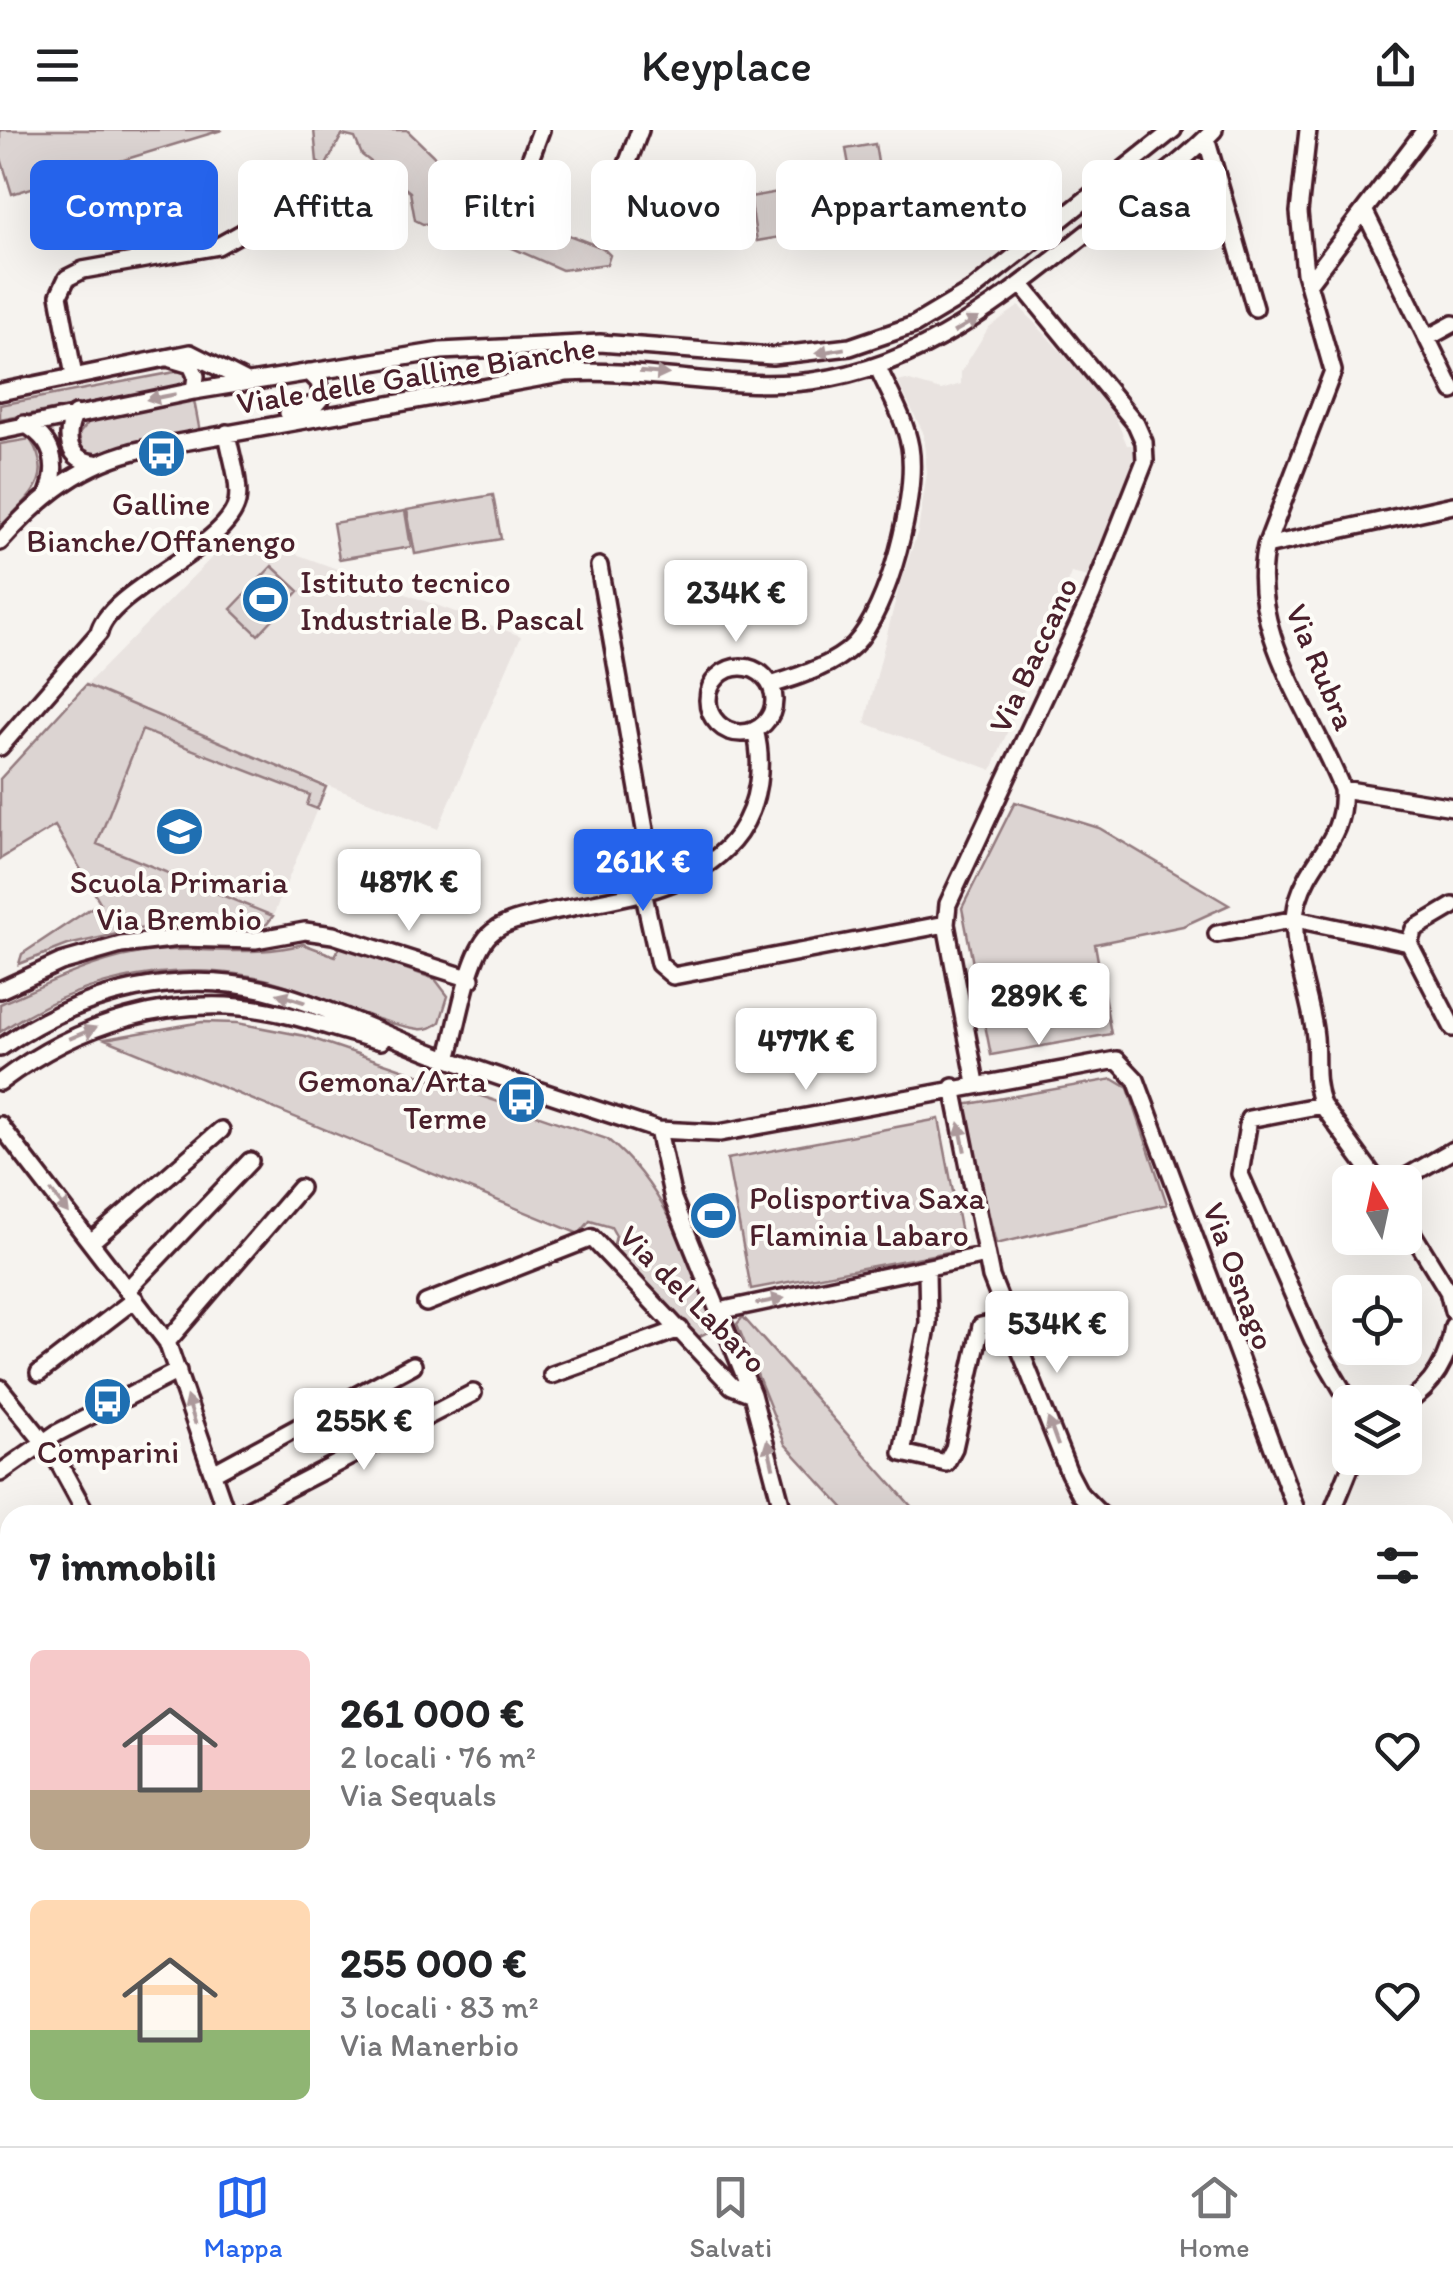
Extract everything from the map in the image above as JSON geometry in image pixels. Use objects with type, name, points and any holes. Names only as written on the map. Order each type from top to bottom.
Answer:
[{"type":"street","points":[[530,160],[542,130]]},
{"type":"street","points":[[629,160],[640,130]]},
{"type":"street","name":"Viale delle Galline Bianche","points":[[0,431],[194,391],[410,354],[521,344],[631,344],[772,356],[850,347],[914,325],[971,290],[1173,130]]},
{"type":"street","name":"Via Rubra","points":[[1308,130],[1299,212],[1308,284],[1333,371],[1266,546],[1262,573],[1268,622],[1342,789]]},
{"type":"street","points":[[1308,284],[1426,130]]},
{"type":"street","points":[[1210,134],[1255,308]]},
{"type":"street","name":"Viale delle Galline Bianche","points":[[0,542],[48,494],[95,463],[227,433],[566,373],[628,370],[774,383],[878,368],[962,327],[1022,285],[1210,134]]},
{"type":"street","points":[[1365,212],[1453,390]]},
{"type":"street","points":[[74,376],[59,295],[68,278],[83,270],[218,246],[238,235]]},
{"type":"street","name":"Via Baccano","points":[[976,1082],[946,924],[952,892],[1092,595],[1144,461],[1144,442],[1136,424],[1022,285]]},
{"type":"street","points":[[1429,337],[1453,324]]},
{"type":"street","points":[[0,392],[198,355],[247,382]]},
{"type":"street","points":[[167,359],[191,364],[196,376],[194,391]]},
{"type":"street","points":[[771,685],[850,649],[869,623],[885,586],[906,512],[911,458],[904,424],[878,368]]},
{"type":"street","points":[[263,426],[321,400],[321,386],[309,372]]},
{"type":"street","points":[[75,414],[68,429],[70,447],[80,460],[95,463]]},
{"type":"street","points":[[24,424],[45,440],[55,460],[48,494]]},
{"type":"street","points":[[0,747],[99,634],[101,624],[134,590],[161,578],[231,516],[238,500],[227,433]]},
{"type":"street","points":[[1266,546],[1453,505]]},
{"type":"street","points":[[599,566],[659,964],[677,976],[946,924]]},
{"type":"street","points":[[734,667],[756,670],[771,685],[770,716],[755,730],[733,732],[723,728],[709,710],[710,688],[723,672],[734,667]]},
{"type":"street","points":[[448,1058],[483,943],[504,925],[649,889],[702,870],[745,825],[758,780],[755,730]]},
{"type":"street","points":[[1366,1165],[1322,1105],[1296,919],[1298,898],[1338,832],[1344,812],[1342,789],[1453,807]]},
{"type":"street","points":[[1453,906],[1414,929],[1410,943],[1453,1028]]},
{"type":"street","points":[[1216,934],[1296,919],[1410,943]]},
{"type":"street","points":[[0,990],[61,962],[135,943],[192,938],[255,940],[304,932],[333,935],[471,979]]},
{"type":"street","points":[[0,1048],[86,1002],[148,986],[198,983],[278,994],[658,1130],[719,1133],[976,1082]]},
{"type":"street","points":[[0,1082],[47,1051],[95,1028],[149,1012],[201,1006],[271,1012],[448,1058]]},
{"type":"street","name":"Via Osnago","points":[[976,1082],[1109,1059],[1120,1061],[1136,1080],[1294,1505]]},
{"type":"street","points":[[952,1087],[986,1255],[1069,1473],[1090,1505]]},
{"type":"street","points":[[1322,1105],[1248,1119],[1240,1174],[1313,1340],[1339,1385]]},
{"type":"street","points":[[0,1126],[167,1342],[224,1505]]},
{"type":"street","points":[[91,1242],[221,1130]]},
{"type":"street","points":[[658,1130],[673,1199],[752,1394]]},
{"type":"street","points":[[1422,1168],[1453,1150]]},
{"type":"street","points":[[39,1373],[132,1294],[250,1161]]},
{"type":"street","points":[[167,1342],[300,1188]]},
{"type":"street","name":"Via del Labaro","points":[[426,1304],[592,1238],[732,1386],[752,1394],[780,1505]]},
{"type":"street","points":[[1422,1249],[1448,1291],[1453,1311]]},
{"type":"street","points":[[719,1311],[927,1271],[986,1255]]},
{"type":"street","points":[[927,1271],[928,1323],[902,1453],[946,1463],[954,1448],[982,1326],[1008,1320]]},
{"type":"street","points":[[1422,1385],[1444,1361],[1453,1326]]},
{"type":"street","points":[[552,1375],[680,1328]]},
{"type":"street","points":[[215,1480],[414,1366]]},
{"type":"street","points":[[0,1473],[43,1442],[178,1371]]},
{"type":"street","points":[[0,1388],[43,1442],[81,1505]]},
{"type":"street","points":[[260,1505],[472,1393]]},
{"type":"street","points":[[1335,1505],[1347,1475]]},
{"type":"street","points":[[215,1480],[236,1505]]},
{"type":"shaded area","points":[[0,130],[222,130],[124,160],[30,160],[30,189],[12,194],[0,155]]},
{"type":"shaded area","points":[[314,130],[407,130],[438,160],[428,160],[428,224],[415,220],[408,190],[408,160],[368,160],[355,138],[342,135],[329,160],[317,160]]},
{"type":"shaded area","points":[[875,144],[878,160],[848,160],[846,149]]},
{"type":"shaded area","points":[[776,192],[776,238],[757,241],[756,196]]},
{"type":"shaded area","points":[[571,236],[591,243],[591,250],[605,250],[610,255],[607,264],[562,270],[517,250],[571,250]]},
{"type":"shaded area","points":[[1019,306],[1100,394],[1127,445],[1134,445],[1136,457],[1132,481],[1094,578],[1071,573],[992,770],[865,723],[899,586],[918,531],[927,473],[923,432],[898,382],[906,380],[941,390],[961,384],[961,372],[989,327]]},
{"type":"shaded area","points":[[180,371],[189,375],[182,385],[0,420],[0,405]]},
{"type":"shaded area","points":[[193,395],[200,432],[95,455],[82,449],[79,434],[92,418]]},
{"type":"shaded area","points":[[30,439],[38,454],[40,477],[29,497],[0,527],[0,444]]},
{"type":"shaded area","points":[[493,495],[501,539],[415,554],[407,510]]},
{"type":"shaded area","points":[[405,511],[411,547],[339,559],[333,523]]},
{"type":"shaded area","points":[[232,537],[252,538],[521,636],[438,829],[148,714],[86,685]]},
{"type":"shaded area","name":"Istituto tecnico Industriale B. Pascal","points":[[272,566],[299,591],[258,635],[231,609]]},
{"type":"shaded area","points":[[86,685],[326,787],[317,809],[307,805],[310,795],[142,730],[97,844],[273,916],[267,924],[253,928],[148,927],[68,945],[19,964],[22,954],[100,902],[55,826],[0,859],[0,779]]},
{"type":"shaded area","points":[[142,729],[311,795],[307,805],[317,809],[273,916],[96,844]]},
{"type":"shaded area","points":[[1015,802],[1099,828],[1229,905],[1183,926],[1095,944],[1111,1034],[991,1055],[962,908]]},
{"type":"shaded area","points":[[303,944],[335,956],[340,946],[435,979],[448,996],[440,1022],[419,1029],[271,981],[184,971],[88,988],[57,1000],[0,1032],[0,1004],[114,959],[155,951],[248,951]]},
{"type":"shaded area","points":[[202,1022],[237,1023],[305,1036],[607,1139],[643,1176],[671,1220],[712,1316],[710,1331],[698,1337],[612,1251],[616,1236],[611,1227],[590,1221],[579,1234],[105,1039]]},
{"type":"shaded area","points":[[1113,1079],[1128,1088],[1167,1204],[996,1244],[963,1105]]},
{"type":"shaded area","points":[[939,1119],[964,1249],[751,1289],[727,1159]]},
{"type":"shaded area","points":[[743,1317],[910,1505],[841,1505],[785,1444],[737,1324]]},
{"type":"place","name":"Galline Bianche/Offanengo","points":[[161,454]]},
{"type":"place","name":"Istituto tecnico Industriale B. Pascal","points":[[265,600]]},
{"type":"place","name":"Scuola Primaria Via Brembio","points":[[179,832]]},
{"type":"place","name":"Gemona/Arta Terme","points":[[522,1099]]},
{"type":"place","name":"Polisportiva Saxa Flaminia Labaro","points":[[714,1216]]},
{"type":"place","name":"Comparini","points":[[108,1402]]}]
